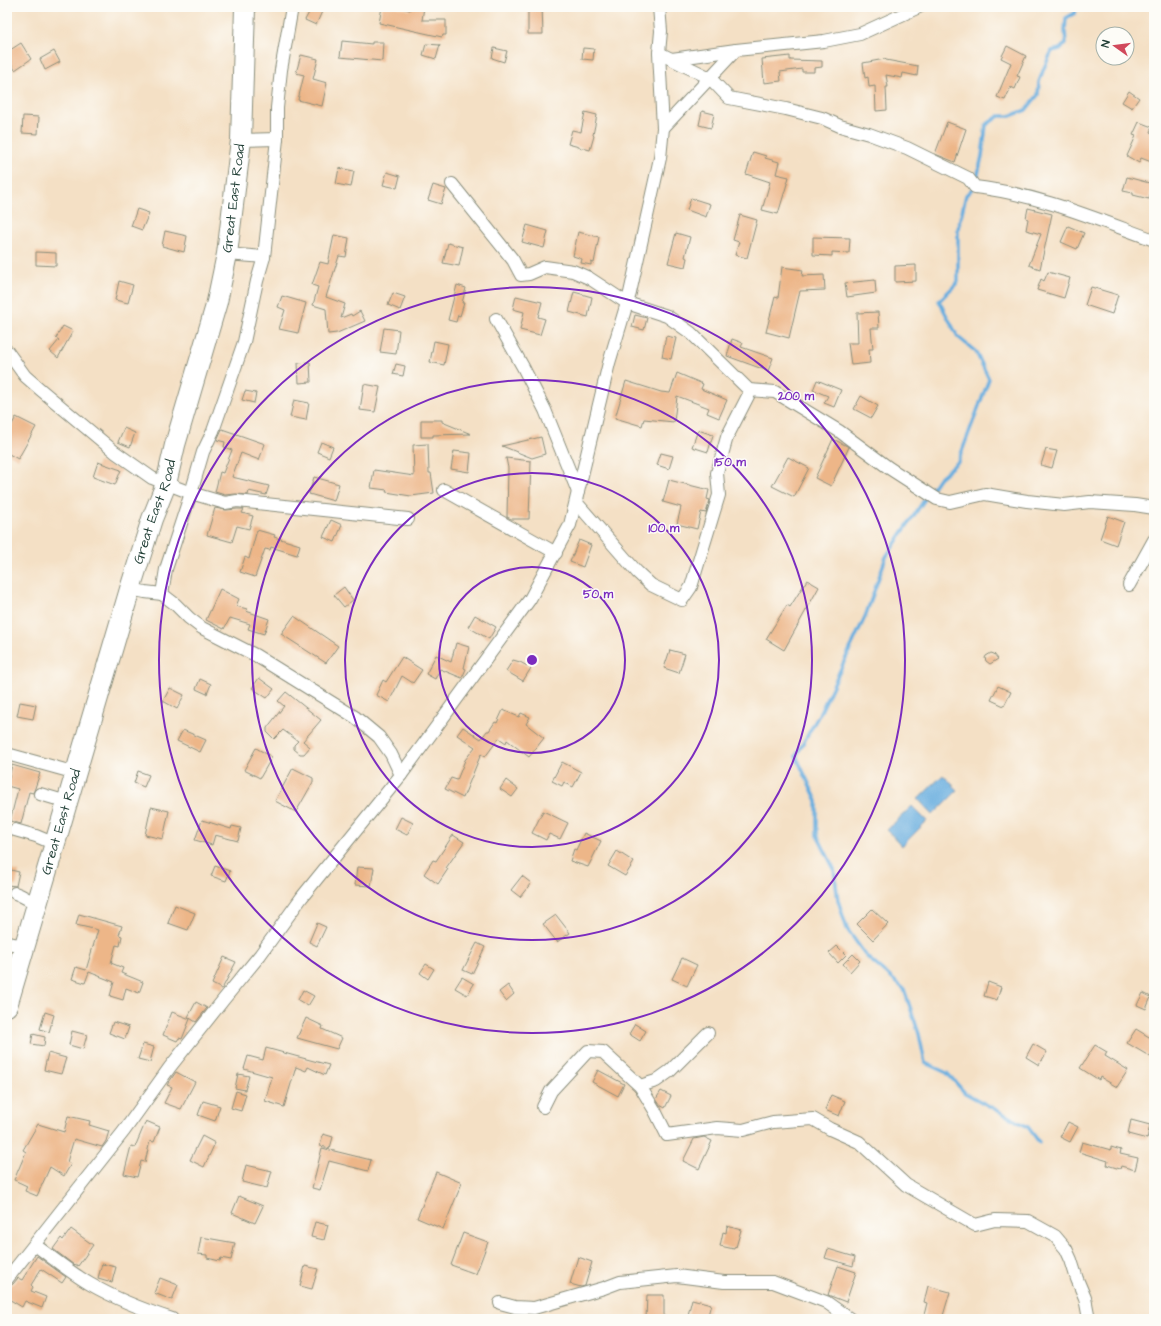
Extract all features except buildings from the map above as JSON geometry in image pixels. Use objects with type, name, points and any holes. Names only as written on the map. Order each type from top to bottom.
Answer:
[{"type":"highway","name":"Great East Road","points":[[7,1006],[16,944],[37,904],[130,589],[152,518],[166,484],[175,445],[217,302],[227,254],[241,140],[245,7]]},
{"type":"street","points":[[162,594],[166,568],[204,452],[213,431],[244,342],[264,257],[277,139],[277,108],[281,70],[292,7]]},
{"type":"street","points":[[7,1279],[124,1131],[170,1067],[260,955],[302,897],[401,775],[530,598],[556,553],[570,525],[591,434],[609,363],[627,303],[638,251],[654,190],[664,128],[659,52],[661,32],[659,7]]},
{"type":"street","points":[[672,59],[736,50],[824,41],[860,34],[919,7]]},
{"type":"street","points":[[664,128],[736,50]]},
{"type":"street","points":[[659,52],[710,78],[729,98],[786,109],[822,118],[840,126],[869,134],[908,148],[968,178],[975,187],[988,188],[1048,203],[1154,240]]},
{"type":"street","points":[[241,140],[277,139]]},
{"type":"street","points":[[452,184],[513,260],[521,275],[529,274],[545,267],[573,271],[589,278],[627,303],[667,316],[691,334],[749,390],[775,392],[839,431],[889,468],[937,499],[950,502],[985,494],[1064,505],[1090,502],[1136,505],[1154,508]]},
{"type":"street","points":[[227,254],[264,257]]},
{"type":"street","points":[[496,319],[523,366],[545,410],[577,497],[637,572],[651,585],[682,600],[691,587],[719,494],[717,473],[727,437],[749,394],[749,390]]},
{"type":"street","points":[[7,351],[12,367],[25,376],[115,452],[152,478],[166,484],[225,503],[237,501],[408,519]]},
{"type":"street","points":[[444,490],[556,553]]},
{"type":"street","points":[[1129,585],[1154,540]]},
{"type":"street","points":[[130,589],[162,594],[175,604],[188,618],[202,628],[255,654],[355,717],[379,737],[391,754],[401,775]]},
{"type":"street","points":[[7,754],[76,773]]},
{"type":"street","points":[[40,794],[67,802]]},
{"type":"street","points":[[15,830],[36,836],[55,844]]},
{"type":"street","points":[[15,893],[37,904]]},
{"type":"street","points":[[640,1086],[656,1081],[670,1071],[708,1033]]},
{"type":"street","points":[[543,1107],[551,1091],[588,1051],[603,1052],[640,1086],[667,1135],[717,1128],[743,1130],[773,1122],[813,1120],[859,1142],[906,1185],[975,1225],[996,1220],[1028,1221],[1055,1236],[1066,1249],[1071,1260],[1085,1298],[1089,1319]]},
{"type":"street","points":[[34,1245],[88,1283],[144,1310],[172,1319]]},
{"type":"street","points":[[500,1303],[515,1307],[534,1308],[620,1282],[677,1276],[724,1282],[773,1282],[826,1302],[850,1319]]},
{"type":"water","points":[[943,775],[958,790],[933,815],[918,799]]},
{"type":"water","points":[[912,806],[927,821],[902,846],[887,830]]},
{"type":"waterway","points":[[976,183],[982,156],[986,125],[999,116],[1010,116],[1026,110],[1038,95],[1039,82],[1052,51],[1060,49],[1066,43],[1066,18],[1075,13],[1077,7]]},
{"type":"waterway","points":[[973,188],[966,195],[958,229],[958,282],[939,301],[958,337],[976,352],[989,379],[958,462],[939,478],[886,557],[865,617],[821,711],[796,756],[817,801],[817,835],[834,869],[838,900],[847,929],[867,957],[904,989],[919,1034],[925,1063],[947,1073],[965,1093],[1028,1127],[1039,1142]]}]
